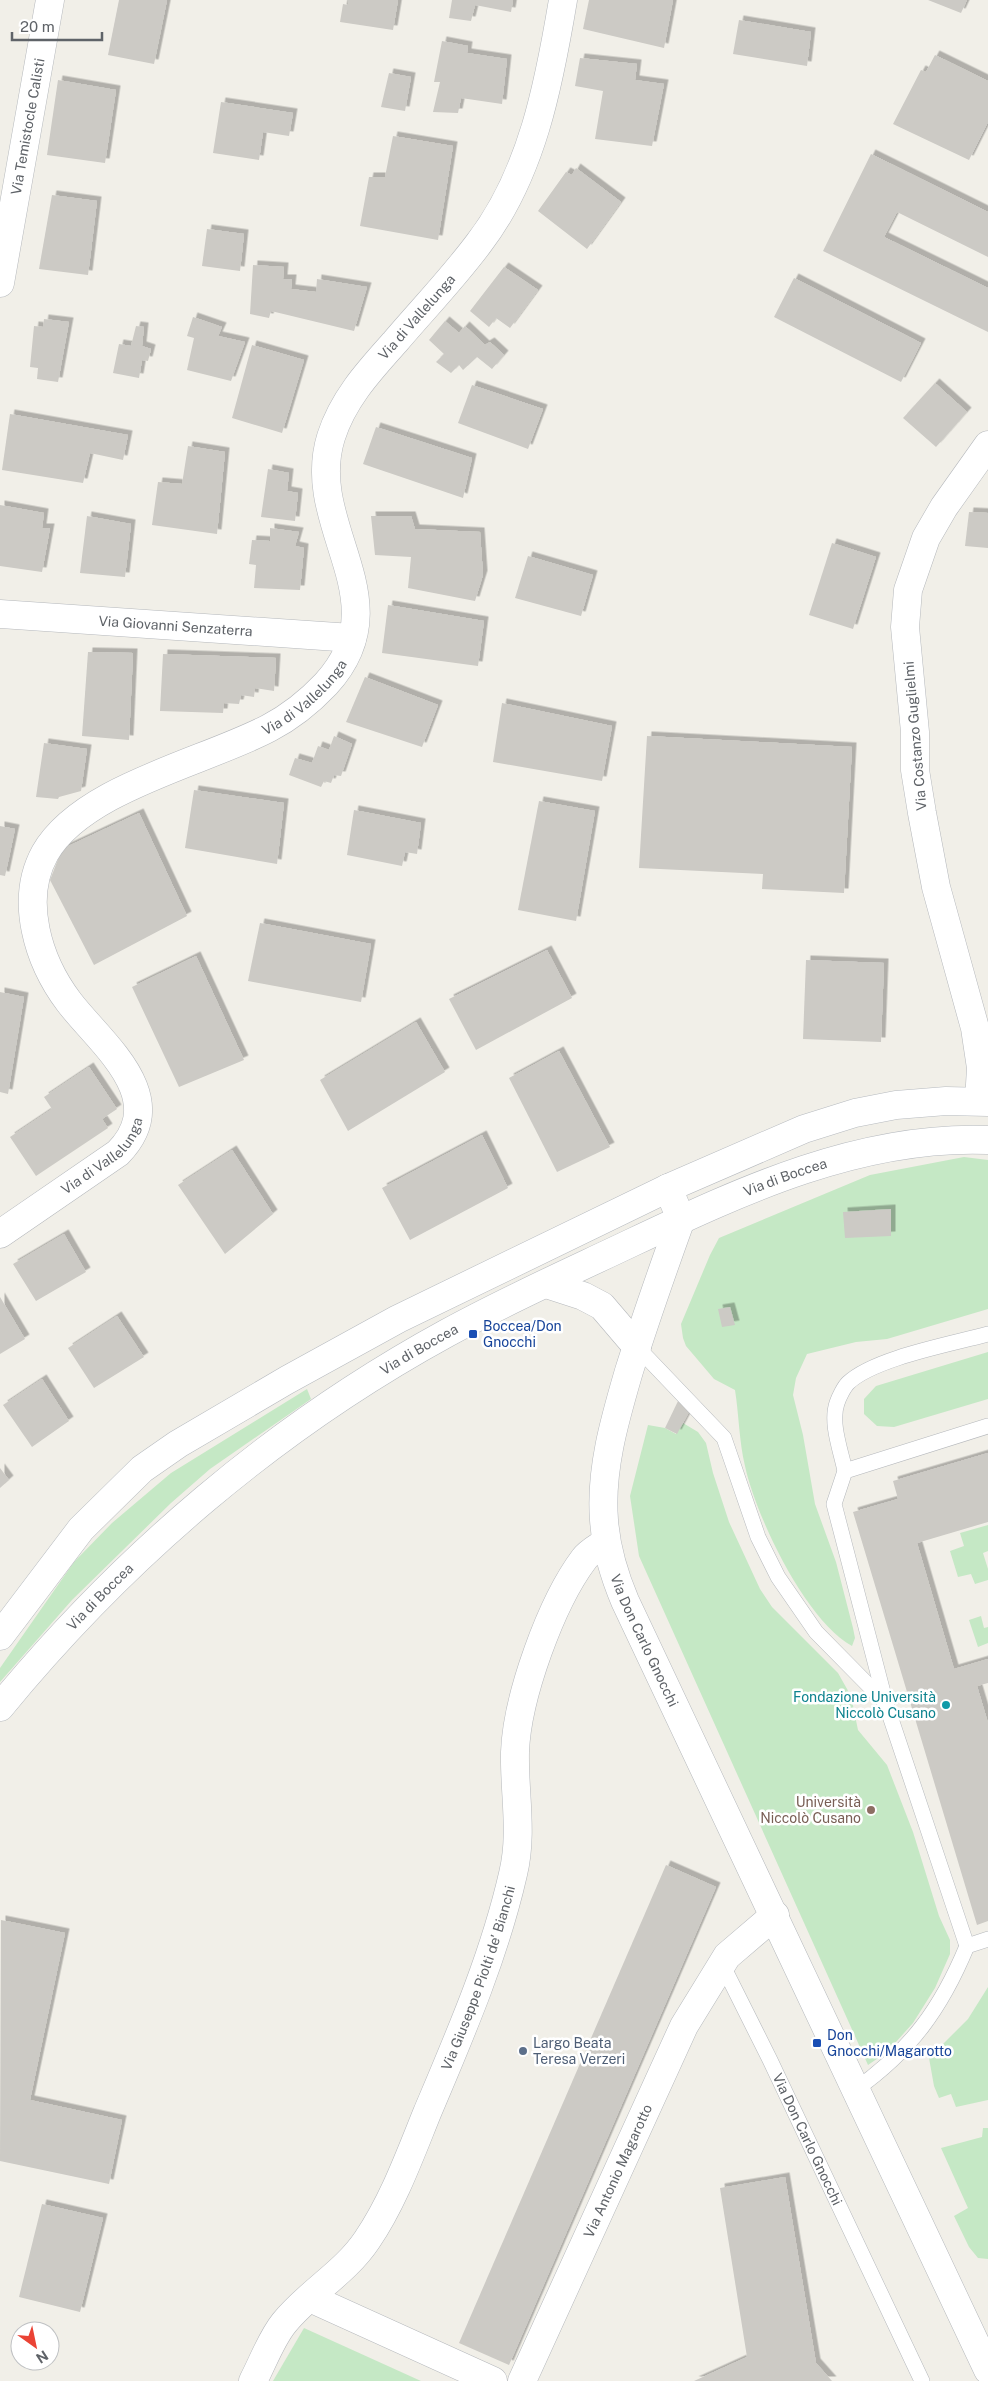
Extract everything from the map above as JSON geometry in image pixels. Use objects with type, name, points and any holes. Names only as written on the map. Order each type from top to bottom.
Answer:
[{"type":"street","name":"Via Temistocle Calisti","points":[[0,283],[50,0]]},
{"type":"street","name":"Via di Vallelunga","points":[[0,1234],[118,1153],[130,1139],[136,1124],[136,1094],[126,1072],[115,1055],[62,991],[38,940],[33,919],[32,896],[36,875],[46,852],[66,828],[103,802],[166,772],[265,731],[290,716],[328,682],[344,657],[352,638],[357,617],[356,600],[329,501],[326,466],[330,440],[342,409],[359,383],[482,239],[512,187],[532,141],[546,88],[563,0]]},
{"type":"street","name":"Via Costanzo Guglielmi","points":[[984,455],[944,507],[918,556],[908,590],[905,627],[915,732],[915,770],[925,834],[936,887],[976,1028],[984,1068],[984,1102]]},
{"type":"street","name":"Via Giovanni Senzaterra","points":[[0,614],[352,638]]},
{"type":"street","points":[[0,1636],[81,1529],[142,1469],[178,1444],[398,1318],[668,1188],[772,1142],[854,1113],[905,1104],[984,1102]]},
{"type":"street","name":"Via di Boccea","points":[[0,1707],[48,1651],[133,1564],[201,1502],[266,1450],[343,1396],[423,1347],[479,1316],[681,1219],[772,1182],[857,1154],[914,1143],[988,1140]]},
{"type":"street","points":[[668,1188],[681,1219]]},
{"type":"street","name":"Via Don Carlo Gnocchi","points":[[681,1219],[637,1346],[615,1418],[608,1452],[603,1509],[606,1542],[625,1601],[775,1915],[855,2090],[988,2370]]},
{"type":"street","points":[[546,1284],[583,1296],[602,1306],[637,1346]]},
{"type":"street","name":"Via Giuseppe Piolti de' Bianchi","points":[[254,2381],[284,2323],[350,2262],[380,2218],[408,2160],[466,2020],[494,1942],[514,1871],[518,1836],[515,1750],[538,1649],[555,1610],[585,1556],[606,1542]]},
{"type":"street","points":[[722,1964],[735,1947],[775,1915]]},
{"type":"street","name":"Via Antonio Magarotto","points":[[522,2381],[684,2026],[722,1964]]},
{"type":"street","points":[[310,2298],[493,2381]]},
{"type":"lane","points":[[855,2090],[889,2065],[917,2035],[945,1994],[967,1946],[886,1704],[834,1504],[845,1471],[836,1426],[836,1404],[847,1384],[867,1371],[891,1362],[988,1334]]},
{"type":"lane","points":[[637,1346],[724,1438],[758,1537],[778,1577],[816,1632],[886,1704]]},
{"type":"lane","points":[[845,1471],[988,1426]]},
{"type":"lane","points":[[967,1946],[988,1939]]},
{"type":"lane","name":"Via Don Carlo Gnocchi","points":[[722,1964],[770,2060],[922,2381]]},
{"type":"green space","points":[[964,1157],[988,1160],[988,1309],[887,1339],[856,1342],[807,1354],[796,1378],[793,1395],[803,1435],[815,1504],[836,1562],[855,1638],[852,1646],[835,1633],[817,1614],[785,1566],[760,1512],[745,1466],[735,1390],[714,1379],[686,1346],[681,1324],[719,1238],[870,1175]]},
{"type":"green space","points":[[988,1352],[988,1399],[894,1427],[877,1426],[864,1414],[864,1399],[876,1386]]},
{"type":"green space","points":[[307,1389],[311,1399],[210,1469],[171,1503],[72,1600],[0,1682],[0,1668],[74,1562],[112,1523],[171,1473]]},
{"type":"green space","points":[[683,1423],[698,1432],[706,1443],[713,1473],[729,1522],[760,1589],[772,1607],[838,1673],[851,1696],[858,1730],[887,1765],[913,1832],[939,1916],[950,1940],[950,1954],[935,1988],[913,2023],[887,2052],[868,2065],[639,1556],[630,1496],[648,1425],[665,1428],[676,1434]]},
{"type":"green space","points":[[988,1525],[988,1551],[983,1553],[988,1569],[988,1580],[975,1584],[971,1574],[958,1577],[950,1551],[964,1546],[960,1533]]},
{"type":"green space","points":[[981,1616],[984,1628],[988,1627],[988,1643],[978,1647],[969,1620]]},
{"type":"green space","points":[[988,1987],[988,2100],[956,2107],[951,2094],[939,2098],[934,2086],[929,2058],[968,2019]]},
{"type":"green space","points":[[983,2128],[988,2128],[988,2259],[978,2258],[969,2247],[954,2216],[968,2208],[941,2148],[982,2137]]},
{"type":"green space","points":[[304,2328],[421,2381],[273,2381]]},
{"type":"building","points":[[119,0],[167,0],[154,64],[108,55]]},
{"type":"building","points":[[349,0],[398,0],[393,30],[340,22],[343,4],[348,5]]},
{"type":"building","points":[[452,0],[513,0],[511,12],[475,5],[471,21],[449,18]]},
{"type":"building","points":[[589,0],[673,0],[664,48],[583,29]]},
{"type":"building","points":[[928,0],[967,0],[961,13]]},
{"type":"building","points":[[739,20],[811,32],[807,66],[733,54]]},
{"type":"building","points":[[442,41],[468,46],[467,53],[507,59],[502,104],[461,98],[458,113],[433,112],[440,82],[434,82]]},
{"type":"building","points":[[935,55],[988,81],[988,122],[969,160],[893,124],[921,70],[926,72]]},
{"type":"building","points":[[580,58],[637,64],[635,80],[664,84],[652,146],[595,139],[603,91],[575,86]]},
{"type":"building","points":[[389,73],[411,77],[405,111],[381,107]]},
{"type":"building","points":[[58,80],[116,90],[105,163],[47,155]]},
{"type":"building","points":[[221,102],[293,113],[289,136],[263,132],[259,160],[213,153]]},
{"type":"building","points":[[393,136],[453,146],[438,240],[360,226],[369,177],[385,177]]},
{"type":"building","points":[[871,154],[988,212],[988,257],[897,212],[884,237],[988,288],[988,332],[823,251]]},
{"type":"building","points":[[576,168],[621,202],[587,249],[538,211],[566,172],[572,175]]},
{"type":"building","points":[[52,195],[97,201],[88,275],[39,269]]},
{"type":"building","points":[[207,229],[244,234],[240,271],[202,266]]},
{"type":"building","points":[[253,265],[284,267],[283,279],[292,279],[291,289],[316,292],[317,279],[367,287],[354,331],[271,311],[269,318],[250,314]]},
{"type":"building","points":[[504,267],[538,290],[510,328],[496,318],[489,327],[470,311]]},
{"type":"building","points":[[794,278],[921,343],[901,382],[774,317]]},
{"type":"building","points":[[193,317],[222,327],[218,336],[245,342],[231,381],[187,370],[194,338],[187,336]]},
{"type":"building","points":[[44,319],[69,322],[58,382],[37,379],[38,368],[30,367],[34,326],[43,327]]},
{"type":"building","points":[[445,321],[459,333],[465,326],[485,345],[490,342],[504,355],[492,369],[477,357],[463,370],[459,365],[451,373],[436,362],[444,354],[429,340]]},
{"type":"building","points":[[136,326],[144,327],[142,346],[151,349],[148,361],[142,360],[139,378],[113,373],[119,344],[131,346]]},
{"type":"building","points":[[252,345],[304,360],[282,433],[232,418]]},
{"type":"building","points":[[935,383],[967,412],[936,447],[903,418]]},
{"type":"building","points":[[472,385],[543,409],[528,449],[458,423]]},
{"type":"building","points":[[10,414],[128,435],[123,460],[90,453],[83,483],[2,470]]},
{"type":"building","points":[[376,427],[472,458],[463,498],[363,464]]},
{"type":"building","points":[[188,446],[225,452],[217,534],[152,525],[158,482],[182,484]]},
{"type":"building","points":[[268,469],[289,473],[287,491],[298,493],[295,521],[261,517]]},
{"type":"building","points":[[0,505],[44,513],[42,528],[50,528],[42,572],[0,566]]},
{"type":"building","points":[[969,512],[988,513],[988,548],[965,546]]},
{"type":"building","points":[[87,516],[131,524],[125,577],[80,573]]},
{"type":"building","points":[[371,516],[411,516],[415,529],[480,532],[483,575],[475,601],[408,588],[411,557],[375,555]]},
{"type":"building","points":[[270,528],[299,532],[295,546],[304,548],[300,590],[254,588],[256,565],[249,564],[252,540],[270,541]]},
{"type":"building","points":[[832,543],[876,557],[853,629],[809,615]]},
{"type":"building","points":[[528,556],[593,575],[581,616],[515,598]]},
{"type":"building","points":[[388,605],[484,621],[478,666],[382,653]]},
{"type":"building","points":[[88,652],[133,653],[129,740],[82,736]]},
{"type":"building","points":[[163,654],[276,658],[274,691],[255,688],[254,697],[241,695],[239,704],[224,703],[223,713],[160,711]]},
{"type":"building","points":[[365,677],[438,705],[422,747],[346,722]]},
{"type":"building","points":[[502,703],[612,726],[602,781],[493,762]]},
{"type":"building","points":[[334,736],[352,744],[341,776],[334,775],[331,783],[324,781],[321,787],[289,775],[295,758],[312,763],[318,746],[329,750]]},
{"type":"building","points":[[647,736],[852,747],[844,893],[762,889],[763,874],[639,868]]},
{"type":"building","points":[[44,743],[87,749],[81,791],[59,797],[58,799],[36,797]]},
{"type":"building","points":[[194,790],[284,803],[277,864],[185,848]]},
{"type":"building","points":[[539,801],[595,811],[576,921],[518,910]]},
{"type":"building","points":[[354,810],[421,823],[417,854],[405,852],[402,866],[347,855]]},
{"type":"building","points":[[139,813],[187,916],[94,965],[50,880],[62,849]]},
{"type":"building","points":[[0,826],[15,829],[5,876],[0,875]]},
{"type":"building","points":[[260,923],[371,944],[361,1002],[248,981]]},
{"type":"building","points":[[547,950],[572,998],[476,1050],[449,999]]},
{"type":"building","points":[[196,956],[244,1060],[179,1087],[132,987]]},
{"type":"building","points":[[806,960],[884,963],[881,1042],[803,1039]]},
{"type":"building","points":[[0,992],[24,997],[8,1094],[0,1092]]},
{"type":"building","points":[[416,1022],[445,1072],[348,1131],[320,1080]]},
{"type":"building","points":[[559,1051],[610,1147],[557,1172],[509,1078]]},
{"type":"building","points":[[89,1067],[117,1109],[102,1119],[108,1128],[36,1176],[10,1137],[52,1109],[44,1097]]},
{"type":"building","points":[[482,1135],[508,1188],[410,1240],[382,1188]]},
{"type":"building","points":[[232,1150],[273,1214],[225,1254],[178,1185]]},
{"type":"building","points":[[891,1209],[891,1236],[845,1238],[843,1212]]},
{"type":"building","points":[[64,1234],[86,1272],[36,1301],[13,1264]]},
{"type":"building","points":[[0,1297],[25,1339],[0,1354]]},
{"type":"building","points":[[730,1307],[735,1325],[722,1327],[718,1309]]},
{"type":"building","points":[[117,1316],[144,1357],[94,1388],[68,1348]]},
{"type":"building","points":[[42,1379],[69,1421],[32,1447],[3,1405]]},
{"type":"building","points":[[679,1399],[690,1410],[677,1434],[665,1428]]},
{"type":"building","name":"Fondazione Università Niccolò Cusano","points":[[988,1453],[988,1522],[917,1543],[954,1669],[988,1659],[988,1683],[977,1686],[988,1723],[988,1921],[977,1925],[853,1512],[898,1499],[893,1481]]},
{"type":"building","points":[[0,1468],[9,1480],[0,1488]]},
{"type":"building","points":[[666,1865],[716,1887],[509,2365],[459,2343]]},
{"type":"building","points":[[1,1920],[65,1933],[30,2100],[122,2120],[109,2184],[0,2161]]},
{"type":"building","points":[[785,2177],[816,2363],[832,2381],[694,2381],[747,2357],[720,2188]]},
{"type":"building","points":[[42,2204],[103,2218],[80,2312],[19,2297]]},
{"type":"place","name":"Boccea/Don Gnocchi","points":[[473,1334]]},
{"type":"place","name":"Fondazione Università Niccolò Cusano","points":[[946,1705]]},
{"type":"place","name":"Università Niccolò Cusano","points":[[871,1810]]},
{"type":"place","name":"Don Gnocchi/Magarotto","points":[[817,2043]]},
{"type":"place","name":"Largo Beata Teresa Verzeri","points":[[523,2051]]}]
